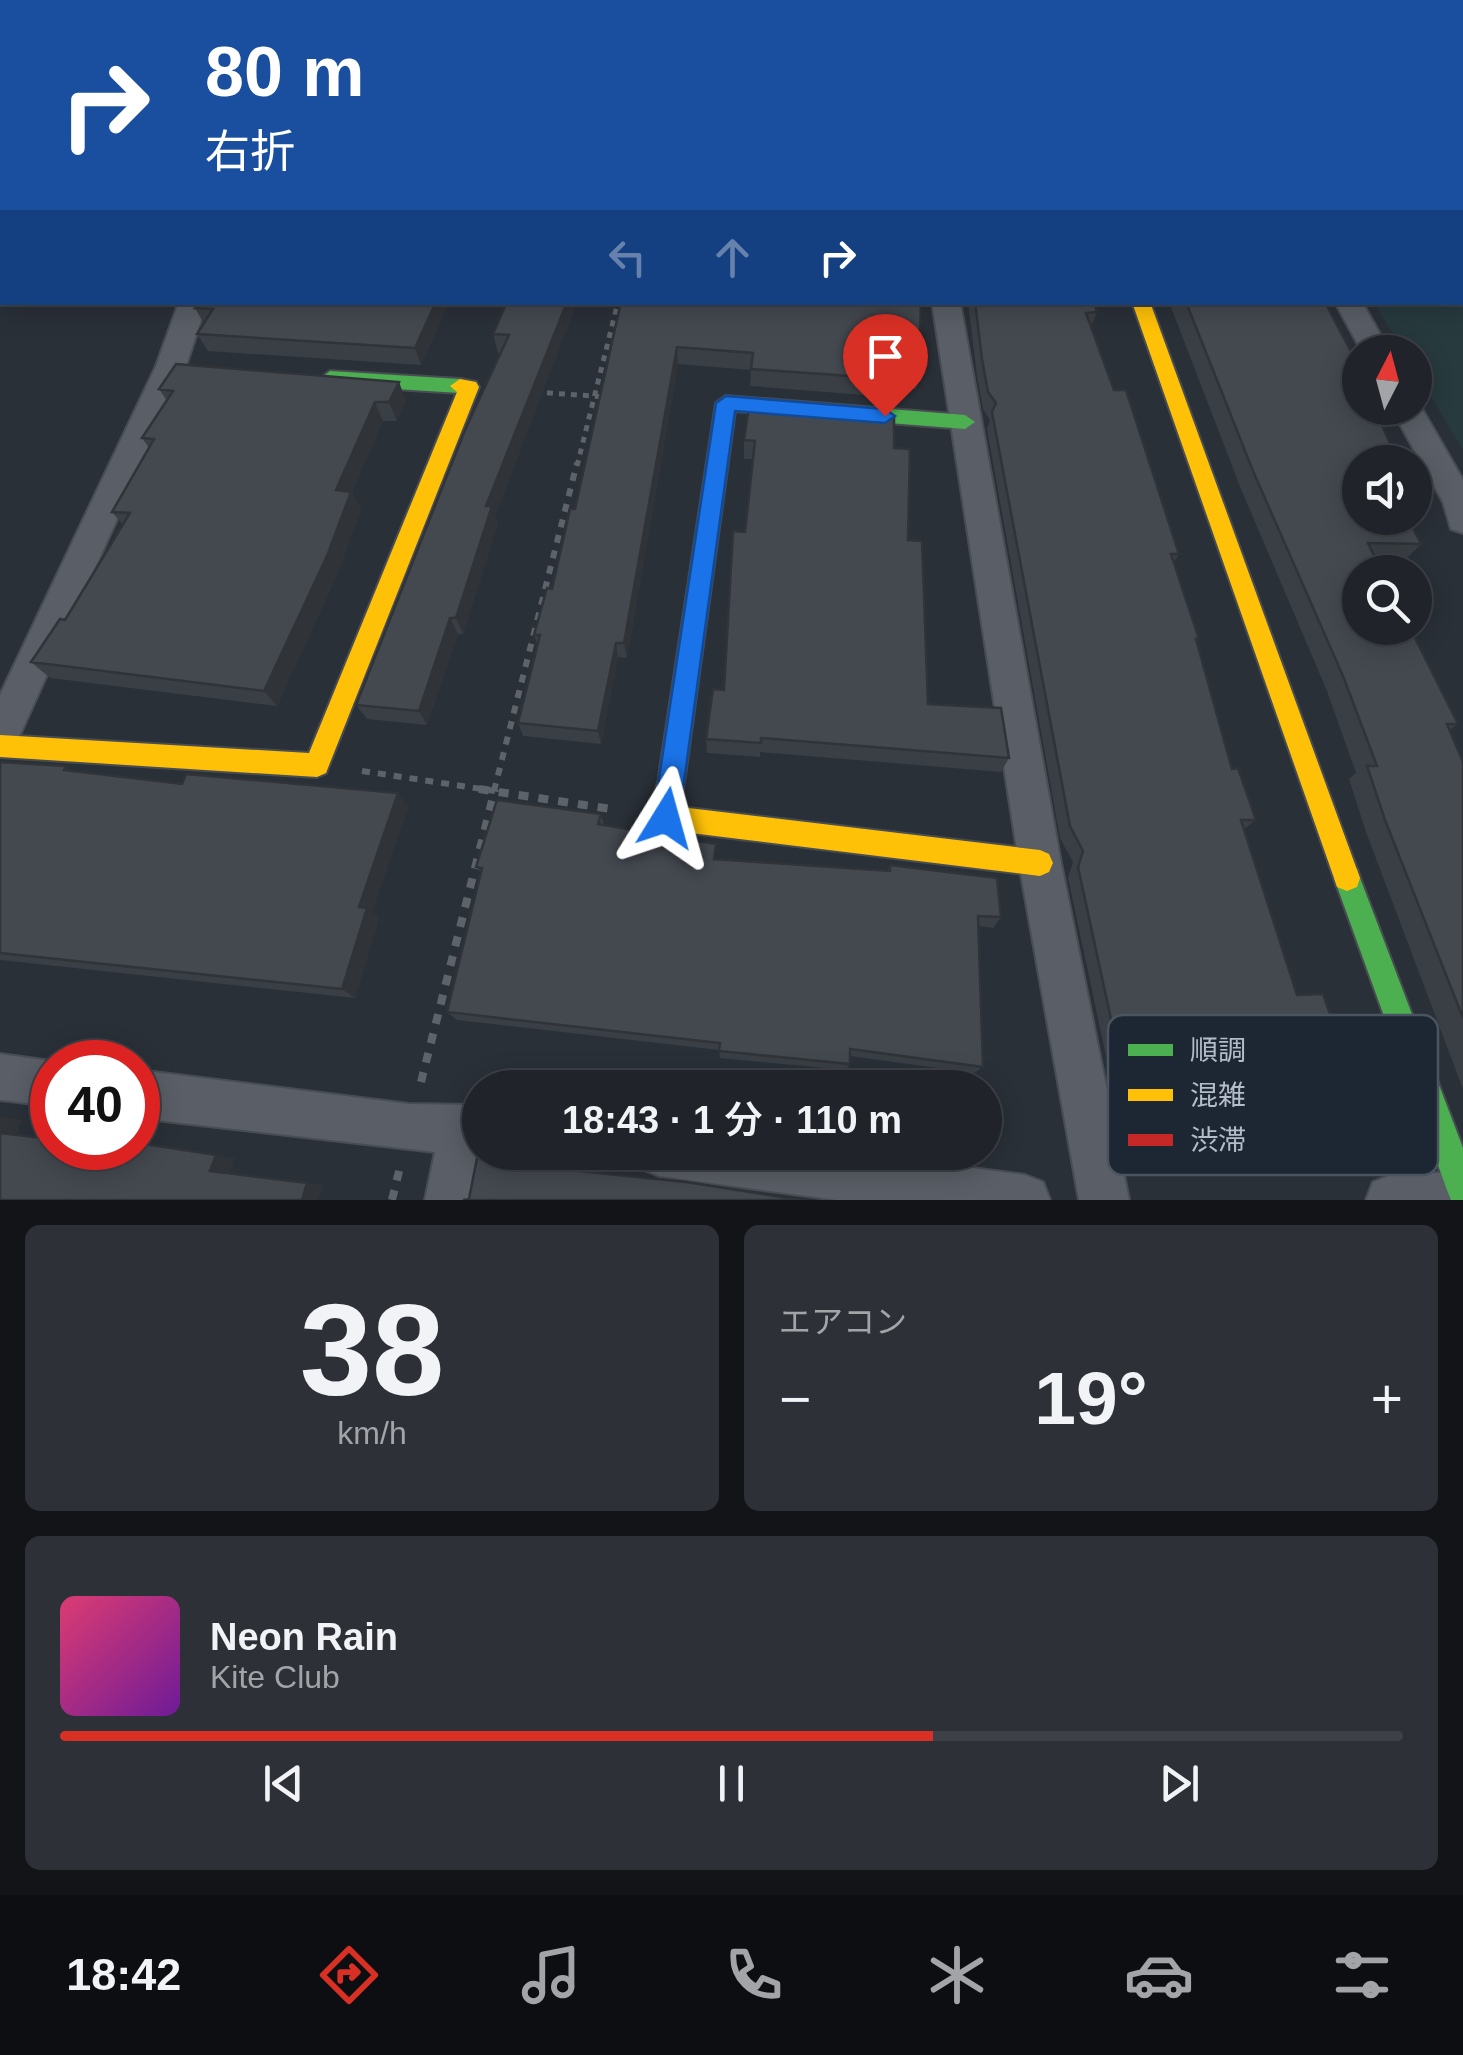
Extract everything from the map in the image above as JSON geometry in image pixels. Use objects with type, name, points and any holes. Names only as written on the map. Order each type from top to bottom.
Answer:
[{"type":"street","points":[[0,736],[181,367],[191,305]]},
{"type":"street","points":[[946,305],[1040,864],[1104,1200]]},
{"type":"street","points":[[1142,305],[1397,1015]]},
{"type":"street","points":[[1350,305],[1366,335]]},
{"type":"street","points":[[0,746],[316,765],[468,388],[310,376]]},
{"type":"street","points":[[965,422],[726,403],[666,818],[1040,864]]},
{"type":"street","points":[[1416,425],[1459,502],[1463,520]]},
{"type":"street","points":[[0,1077],[30,1080]]},
{"type":"street","points":[[160,1097],[410,1128],[462,1128]]},
{"type":"street","points":[[1391,1200],[1463,1194],[1438,1126]]},
{"type":"street","points":[[450,1200],[462,1161]]},
{"type":"street","points":[[796,1170],[1025,1200]]},
{"type":"path","points":[[410,1128],[591,396],[617,305]]},
{"type":"path","points":[[468,388],[610,397]]},
{"type":"path","points":[[316,765],[493,788],[666,818]]},
{"type":"green space","points":[[1375,305],[1463,305],[1463,450],[1432,398],[1432,335],[1394,335]]},
{"type":"building","points":[[435,305],[415,348],[197,334],[213,309],[195,308]]},
{"type":"building","points":[[506,305],[566,305],[486,506],[492,506],[456,618],[450,618],[419,711],[356,705],[465,430],[509,335],[493,334]]},
{"type":"building","points":[[620,305],[921,305],[919,372],[893,370],[893,379],[751,369],[753,353],[677,347],[624,643],[616,643],[598,731],[518,723],[540,635],[534,635],[547,588],[552,589],[570,509],[575,509]]},
{"type":"building","points":[[975,305],[1095,305],[1097,312],[1086,313],[1114,390],[1126,390],[1179,554],[1171,554],[1199,639],[1232,769],[1238,768],[1256,820],[1241,820],[1297,995],[1323,994],[1330,1015],[1110,1015],[1078,867],[1083,851],[1070,826],[992,412],[996,403],[988,392]]},
{"type":"building","points":[[1187,305],[1327,305],[1342,335],[1342,425],[1382,425],[1391,445],[1342,445],[1342,535],[1416,535],[1421,544],[1368,543],[1374,555],[1342,555],[1342,645],[1418,645],[1458,724],[1447,724],[1463,762],[1463,1018],[1385,820],[1367,766],[1377,766],[1343,676],[1253,471]]},
{"type":"building","points":[[176,364],[399,382],[389,402],[375,402],[336,490],[351,492],[327,556],[264,691],[31,662],[60,619],[65,620],[130,513],[112,512],[154,439],[142,438],[173,391],[159,389]]},
{"type":"building","points":[[749,406],[894,417],[894,448],[910,449],[908,540],[922,541],[928,704],[1001,708],[1009,758],[761,738],[761,743],[706,739],[713,689],[724,690],[733,531],[745,532],[755,441],[744,440]]},
{"type":"building","points":[[0,762],[66,766],[64,770],[182,784],[186,774],[398,793],[359,907],[367,908],[342,989],[0,953]]},
{"type":"building","points":[[497,800],[601,814],[598,824],[716,844],[714,859],[890,871],[890,865],[997,878],[1001,917],[978,916],[983,1067],[850,1049],[850,1064],[719,1051],[720,1043],[447,1012],[482,868],[476,867]]},
{"type":"building","points":[[0,1133],[30,1136],[30,1170],[160,1170],[160,1146],[216,1155],[210,1171],[307,1183],[302,1200],[0,1200]]},
{"type":"building","points":[[475,1170],[568,1170],[686,1182],[801,1200],[463,1200],[469,1199]]},
{"type":"traffic: fast","points":[[330,378],[460,386]]},
{"type":"traffic: fast","points":[[672,776],[726,403],[965,422]]},
{"type":"traffic: fast","points":[[1347,878],[1398,1015]]},
{"type":"traffic: fast","points":[[1438,1123],[1463,1190]]},
{"type":"traffic: slow","points":[[1142,305],[1347,878]]},
{"type":"traffic: slow","points":[[0,746],[317,765],[469,387],[460,386]]},
{"type":"traffic: slow","points":[[672,776],[666,818],[1040,863]]},
{"type":"route","points":[[666,818],[726,403],[885,416]]}]
